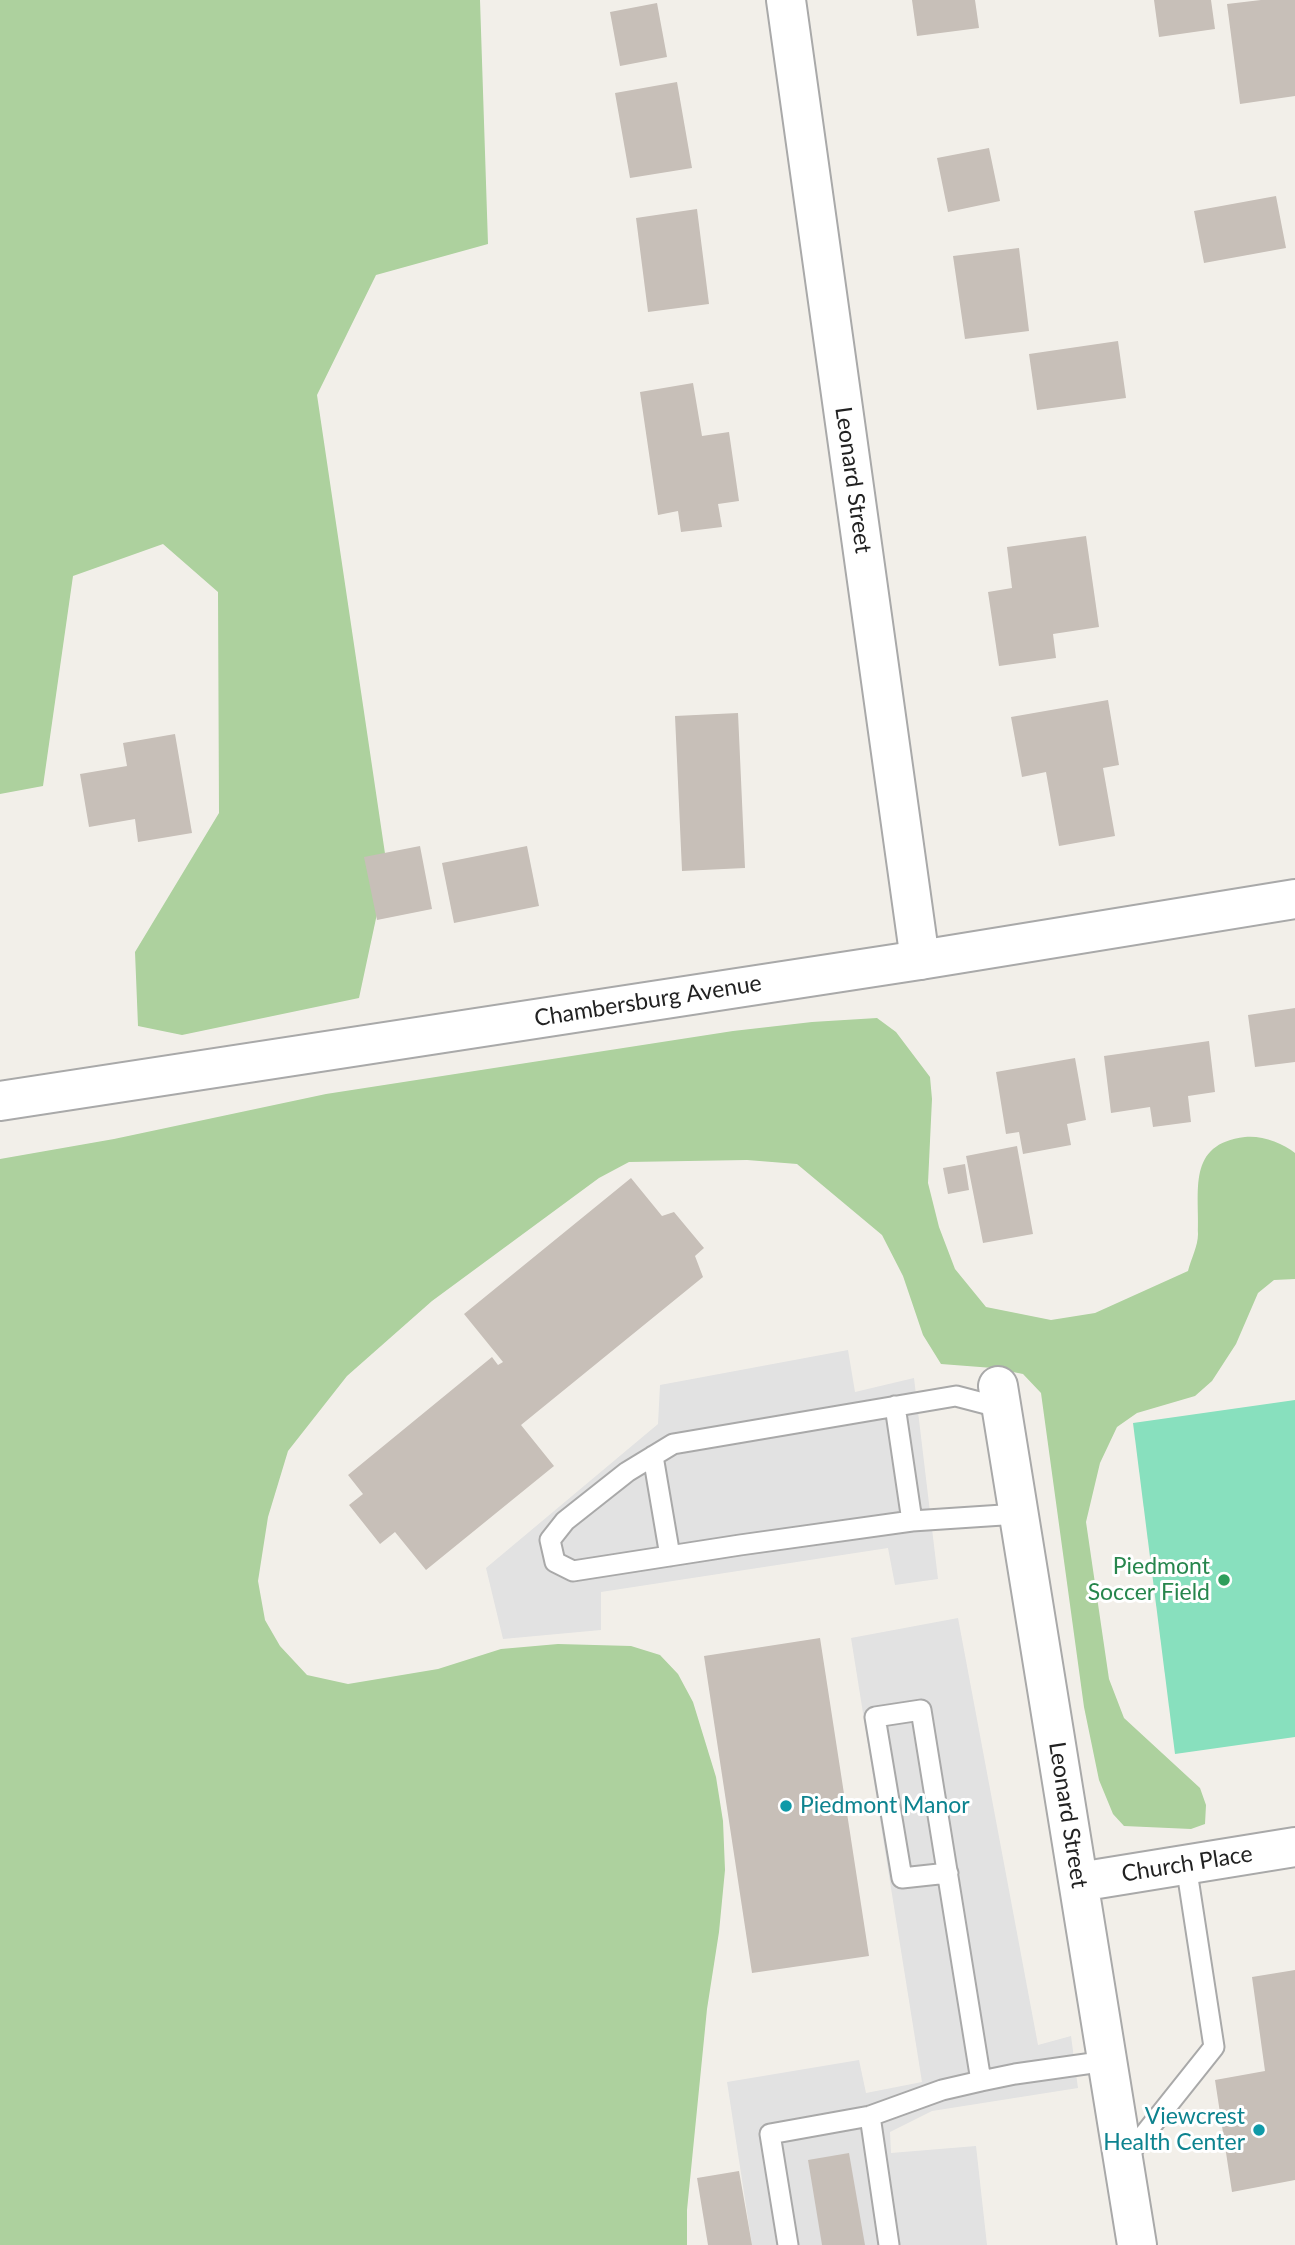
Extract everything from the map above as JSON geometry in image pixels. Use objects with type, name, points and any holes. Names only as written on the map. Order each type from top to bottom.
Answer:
[{"type":"street","name":"Leonard Street","points":[[786,0],[919,960]]},
{"type":"street","name":"Chambersburg Avenue","points":[[0,1101],[919,960],[1295,899]]},
{"type":"street","name":"Leonard Street","points":[[1000,1397],[1137,2245]]},
{"type":"street","name":"Church Place","points":[[1079,1882],[1295,1847]]},
{"type":"lane","points":[[1000,1397],[956,1396],[673,1444],[627,1472],[565,1521],[550,1540],[555,1562],[573,1571],[912,1521],[1018,1514]]},
{"type":"lane","points":[[895,1406],[912,1521]]},
{"type":"lane","points":[[653,1456],[670,1556]]},
{"type":"lane","points":[[948,1873],[902,1878],[875,1717],[921,1710],[948,1873],[981,2081]]},
{"type":"lane","points":[[1124,2161],[1213,2047],[1186,1865]]},
{"type":"lane","points":[[788,2245],[770,2134],[870,2116],[942,2090],[981,2081],[1107,2061]]},
{"type":"lane","points":[[870,2116],[889,2245]]},
{"type":"green space","points":[[0,0],[480,0],[488,244],[376,275],[317,395],[387,867],[359,998],[182,1035],[138,1026],[135,952],[219,813],[218,592],[163,544],[73,576],[43,786],[0,794]]},
{"type":"green space","points":[[877,1018],[896,1032],[930,1077],[932,1099],[928,1183],[939,1227],[955,1269],[986,1307],[1051,1320],[1095,1313],[1188,1271],[1198,1239],[1200,1172],[1213,1149],[1226,1141],[1258,1137],[1272,1140],[1295,1153],[1295,1279],[1274,1280],[1258,1293],[1236,1344],[1212,1381],[1195,1396],[1137,1413],[1117,1427],[1100,1463],[1086,1522],[1109,1679],[1124,1718],[1200,1788],[1206,1805],[1205,1824],[1191,1829],[1124,1826],[1113,1814],[1099,1780],[1084,1707],[1041,1393],[1023,1374],[993,1368],[941,1364],[923,1335],[903,1276],[882,1235],[797,1164],[747,1160],[629,1162],[599,1178],[432,1301],[347,1376],[288,1451],[268,1517],[258,1581],[265,1620],[280,1646],[307,1675],[348,1684],[438,1669],[501,1649],[558,1644],[631,1646],[660,1655],[678,1674],[693,1702],[716,1777],[723,1821],[725,1870],[707,2009],[687,2210],[687,2245],[0,2245],[0,1159],[114,1139],[326,1094],[733,1031]]},
{"type":"green space","name":"Piedmont Soccer Field","points":[[1295,1400],[1295,1737],[1175,1754],[1133,1423]]},
{"type":"shaded area","points":[[848,1350],[855,1392],[914,1378],[938,1579],[895,1585],[888,1548],[601,1592],[601,1630],[503,1639],[486,1568],[658,1424],[660,1385]]},
{"type":"shaded area","points":[[958,1618],[1038,2045],[1071,2036],[1078,2088],[932,2111],[890,2132],[891,2153],[976,2146],[987,2245],[752,2245],[727,2082],[859,2060],[866,2093],[922,2082],[851,1638]]},
{"type":"building","points":[[912,0],[975,0],[979,28],[917,36]]},
{"type":"building","points":[[1154,0],[1211,0],[1215,29],[1159,37]]},
{"type":"building","points":[[1295,0],[1295,96],[1240,104],[1227,4]]},
{"type":"building","points":[[657,3],[667,57],[620,66],[610,12]]},
{"type":"building","points":[[677,82],[692,168],[630,178],[615,93]]},
{"type":"building","points":[[989,148],[1000,201],[948,212],[937,158]]},
{"type":"building","points":[[1276,196],[1286,248],[1204,263],[1194,211]]},
{"type":"building","points":[[697,209],[709,304],[648,312],[636,218]]},
{"type":"building","points":[[1019,248],[1029,331],[965,339],[953,256]]},
{"type":"building","points":[[1118,341],[1126,398],[1037,410],[1029,354]]},
{"type":"building","points":[[693,383],[702,436],[729,432],[739,501],[718,504],[722,527],[681,532],[678,511],[658,515],[640,392]]},
{"type":"building","points":[[1086,536],[1099,627],[1053,634],[1056,658],[999,666],[988,592],[1012,588],[1007,547]]},
{"type":"building","points":[[1108,700],[1119,765],[1103,768],[1115,836],[1059,846],[1046,772],[1022,777],[1011,717]]},
{"type":"building","points":[[738,713],[745,868],[682,871],[675,716]]},
{"type":"building","points":[[175,734],[192,833],[138,842],[135,819],[89,827],[80,774],[127,766],[123,743]]},
{"type":"building","points":[[420,846],[432,909],[377,920],[364,857]]},
{"type":"building","points":[[527,846],[539,906],[454,923],[442,863]]},
{"type":"building","points":[[1295,1008],[1295,1062],[1255,1067],[1248,1015]]},
{"type":"building","points":[[1209,1041],[1215,1092],[1188,1096],[1191,1122],[1153,1127],[1150,1107],[1111,1113],[1104,1056]]},
{"type":"building","points":[[1075,1058],[1086,1120],[1067,1124],[1071,1145],[1023,1154],[1019,1132],[1006,1134],[996,1072]]},
{"type":"building","points":[[1017,1146],[1033,1234],[983,1243],[966,1156]]},
{"type":"building","points":[[965,1164],[969,1190],[948,1194],[943,1168]]},
{"type":"building","points":[[631,1178],[662,1216],[674,1212],[704,1248],[695,1256],[703,1277],[521,1425],[554,1466],[426,1570],[395,1532],[380,1544],[349,1505],[363,1494],[348,1475],[492,1357],[498,1365],[503,1362],[464,1314]]},
{"type":"building","name":"Piedmont Manor","points":[[820,1638],[869,1956],[752,1973],[704,1656]]},
{"type":"building","name":"Viewcrest Health Center","points":[[1295,1970],[1295,2180],[1232,2192],[1215,2080],[1265,2071],[1252,1977]]},
{"type":"building","points":[[849,2153],[865,2245],[822,2245],[808,2160]]},
{"type":"building","points":[[739,2171],[752,2245],[708,2245],[697,2178]]},
{"type":"place","name":"Piedmont Soccer Field","points":[[1224,1580]]},
{"type":"place","name":"Piedmont Manor","points":[[786,1806]]},
{"type":"place","name":"Viewcrest Health Center","points":[[1259,2130]]}]
